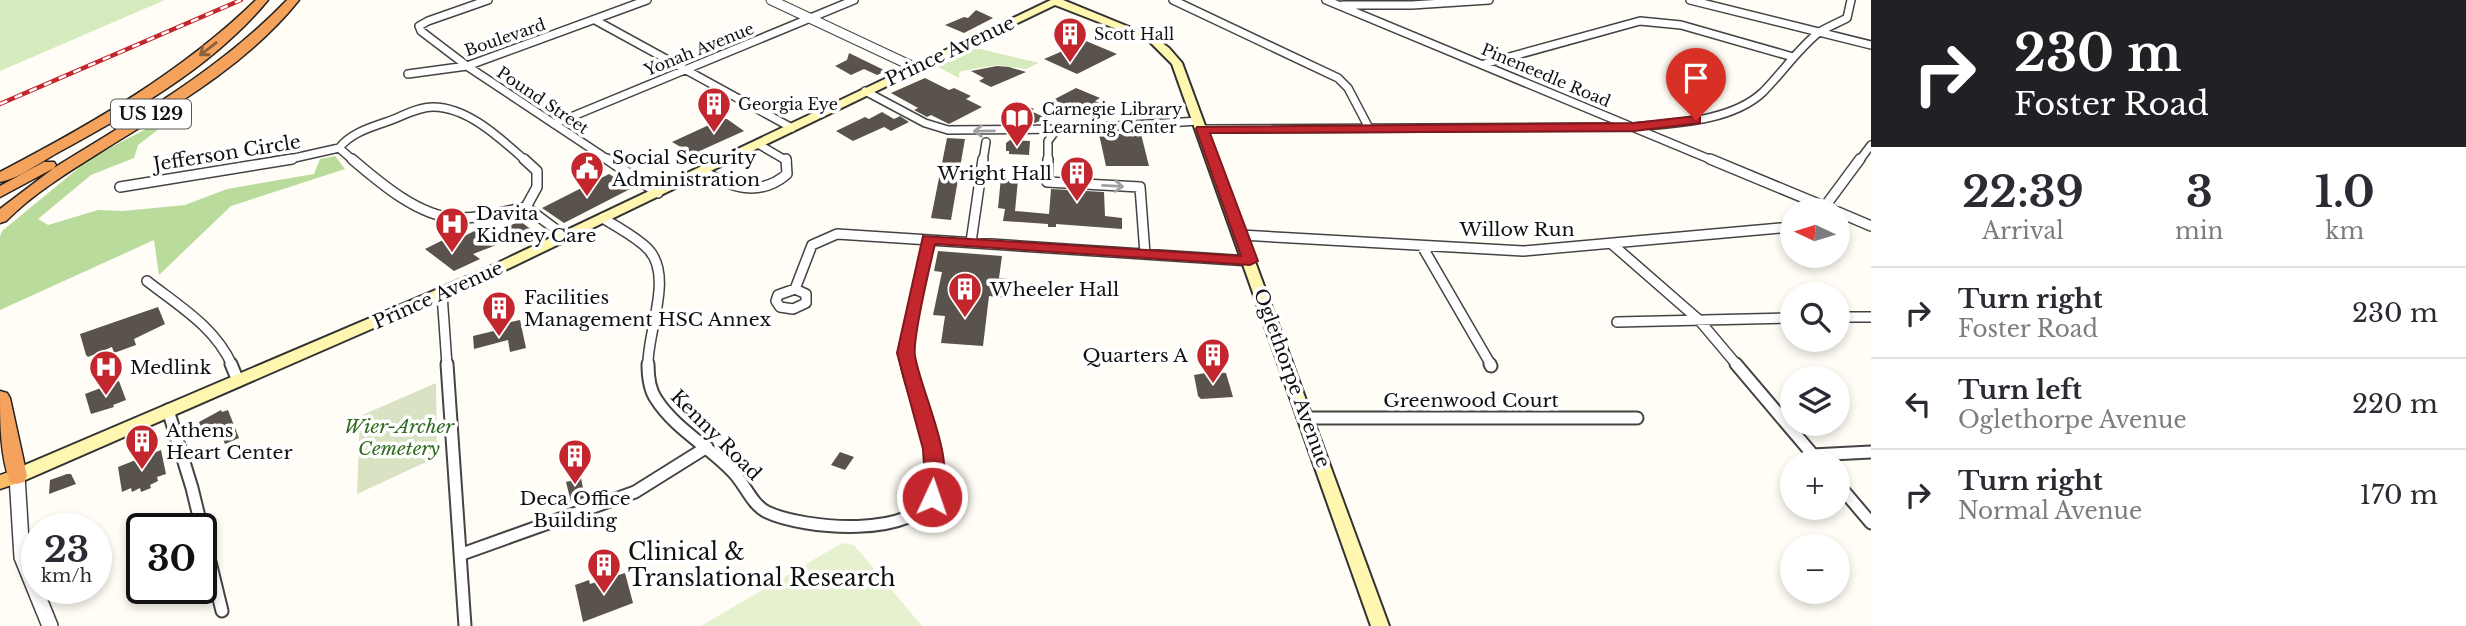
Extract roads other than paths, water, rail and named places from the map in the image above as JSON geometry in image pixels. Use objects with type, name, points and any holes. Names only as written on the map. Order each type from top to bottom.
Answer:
[{"type":"highway","points":[[0,192],[92,142],[180,86],[235,45],[283,0]]},
{"type":"highway","name":"US 129","points":[[0,218],[46,179],[221,66],[293,0]]},
{"type":"highway","name":"US 129","points":[[0,177],[83,132],[154,88],[213,45],[260,2]]},
{"type":"highway","points":[[1,411],[8,479]]},
{"type":"main road","name":"Prince Avenue","points":[[8,479],[442,294],[1054,1]]},
{"type":"main road","name":"Oglethorpe Avenue","points":[[1054,1],[1144,36],[1166,50],[1177,63],[1380,626]]},
{"type":"street","name":"Pound Street","points":[[488,0],[421,24],[421,31],[467,66],[658,192]]},
{"type":"street","name":"Boulevard","points":[[408,74],[467,66],[647,0]]},
{"type":"street","points":[[771,0],[914,67]]},
{"type":"street","name":"Yonah Avenue","points":[[554,124],[854,0]]},
{"type":"street","points":[[1173,0],[1338,78],[1348,88],[1369,128]]},
{"type":"street","name":"Pineneedle Road","points":[[1326,0],[1801,198]]},
{"type":"street","points":[[1336,5],[1412,5],[1489,0]]},
{"type":"street","points":[[1690,0],[1871,45]]},
{"type":"street","points":[[865,91],[936,128],[987,132],[1017,127],[1057,129],[1200,125],[1369,128],[1634,127],[1712,117],[1742,107],[1761,94],[1793,57],[1820,32],[1847,18],[1851,0]]},
{"type":"street","points":[[594,19],[792,128]]},
{"type":"street","points":[[1484,64],[1621,24],[1640,21],[1681,25],[1793,57]]},
{"type":"street","name":"Jefferson Circle","points":[[120,187],[298,158],[339,148],[353,135],[428,108],[449,109],[479,125],[537,171],[537,187],[526,207]]},
{"type":"street","points":[[1057,129],[1048,141],[1047,182],[1140,187],[1145,254]]},
{"type":"street","points":[[971,242],[986,142]]},
{"type":"street","points":[[702,171],[739,189],[757,189],[775,183],[787,174],[788,163],[785,158],[758,144]]},
{"type":"street","points":[[1837,198],[1871,145]]},
{"type":"street","points":[[339,148],[363,168],[436,215],[466,218],[526,207],[566,236]]},
{"type":"street","name":"Kenny Road","points":[[603,218],[647,248],[657,263],[659,279],[646,359],[650,389],[662,408],[738,478],[759,507],[777,516],[816,524],[865,526],[899,520],[924,507],[934,491],[933,458],[906,353],[928,240]]},
{"type":"street","name":"Pineneedle Road","points":[[1850,218],[1871,226]]},
{"type":"street","name":"Willow Run","points":[[1241,235],[1523,250],[1613,245],[1780,228]]},
{"type":"street","points":[[795,289],[807,253],[818,241],[837,234],[1250,261]]},
{"type":"street","points":[[1613,245],[1699,320],[1809,450]]},
{"type":"street","points":[[1422,246],[1491,366]]},
{"type":"street","points":[[147,281],[206,330],[224,350],[238,381]]},
{"type":"street","points":[[442,294],[465,626]]},
{"type":"street","points":[[1850,317],[1871,317]]},
{"type":"street","points":[[1617,322],[1780,318]]},
{"type":"street","points":[[168,410],[192,488],[222,611]]},
{"type":"street","name":"Greenwood Court","points":[[1306,418],[1637,418]]},
{"type":"street","points":[[462,554],[635,492],[707,447]]},
{"type":"street","points":[[1850,454],[1871,452]]},
{"type":"street","points":[[8,479],[22,557],[50,626]]},
{"type":"street","points":[[1850,498],[1871,523]]},
{"type":"railway","points":[[0,104],[241,0]]},
{"type":"place","name":"Scott Hall","points":[[1070,64]]},
{"type":"place","name":"Georgia Eye","points":[[714,134]]},
{"type":"place","name":"Carnegie Library Learning Center","points":[[1017,148]]},
{"type":"place","name":"Social Security Administration","points":[[587,198]]},
{"type":"place","name":"Wright Hall","points":[[1077,203]]},
{"type":"place","name":"Davita Kidney Care","points":[[452,254]]},
{"type":"place","name":"Wheeler Hall","points":[[965,319]]},
{"type":"place","name":"Facilities Management HSC Annex","points":[[499,338]]},
{"type":"place","name":"Quarters A","points":[[1213,385]]},
{"type":"place","name":"Medlink","points":[[106,397]]},
{"type":"place","name":"Athens Heart Center","points":[[142,471]]},
{"type":"place","name":"Deca Office Building","points":[[575,486]]},
{"type":"place","name":"Clinical & Translational Research","points":[[604,595]]},
{"type":"park label","name":"Wier-Archer Cemetery","points":[[399,437]]}]
